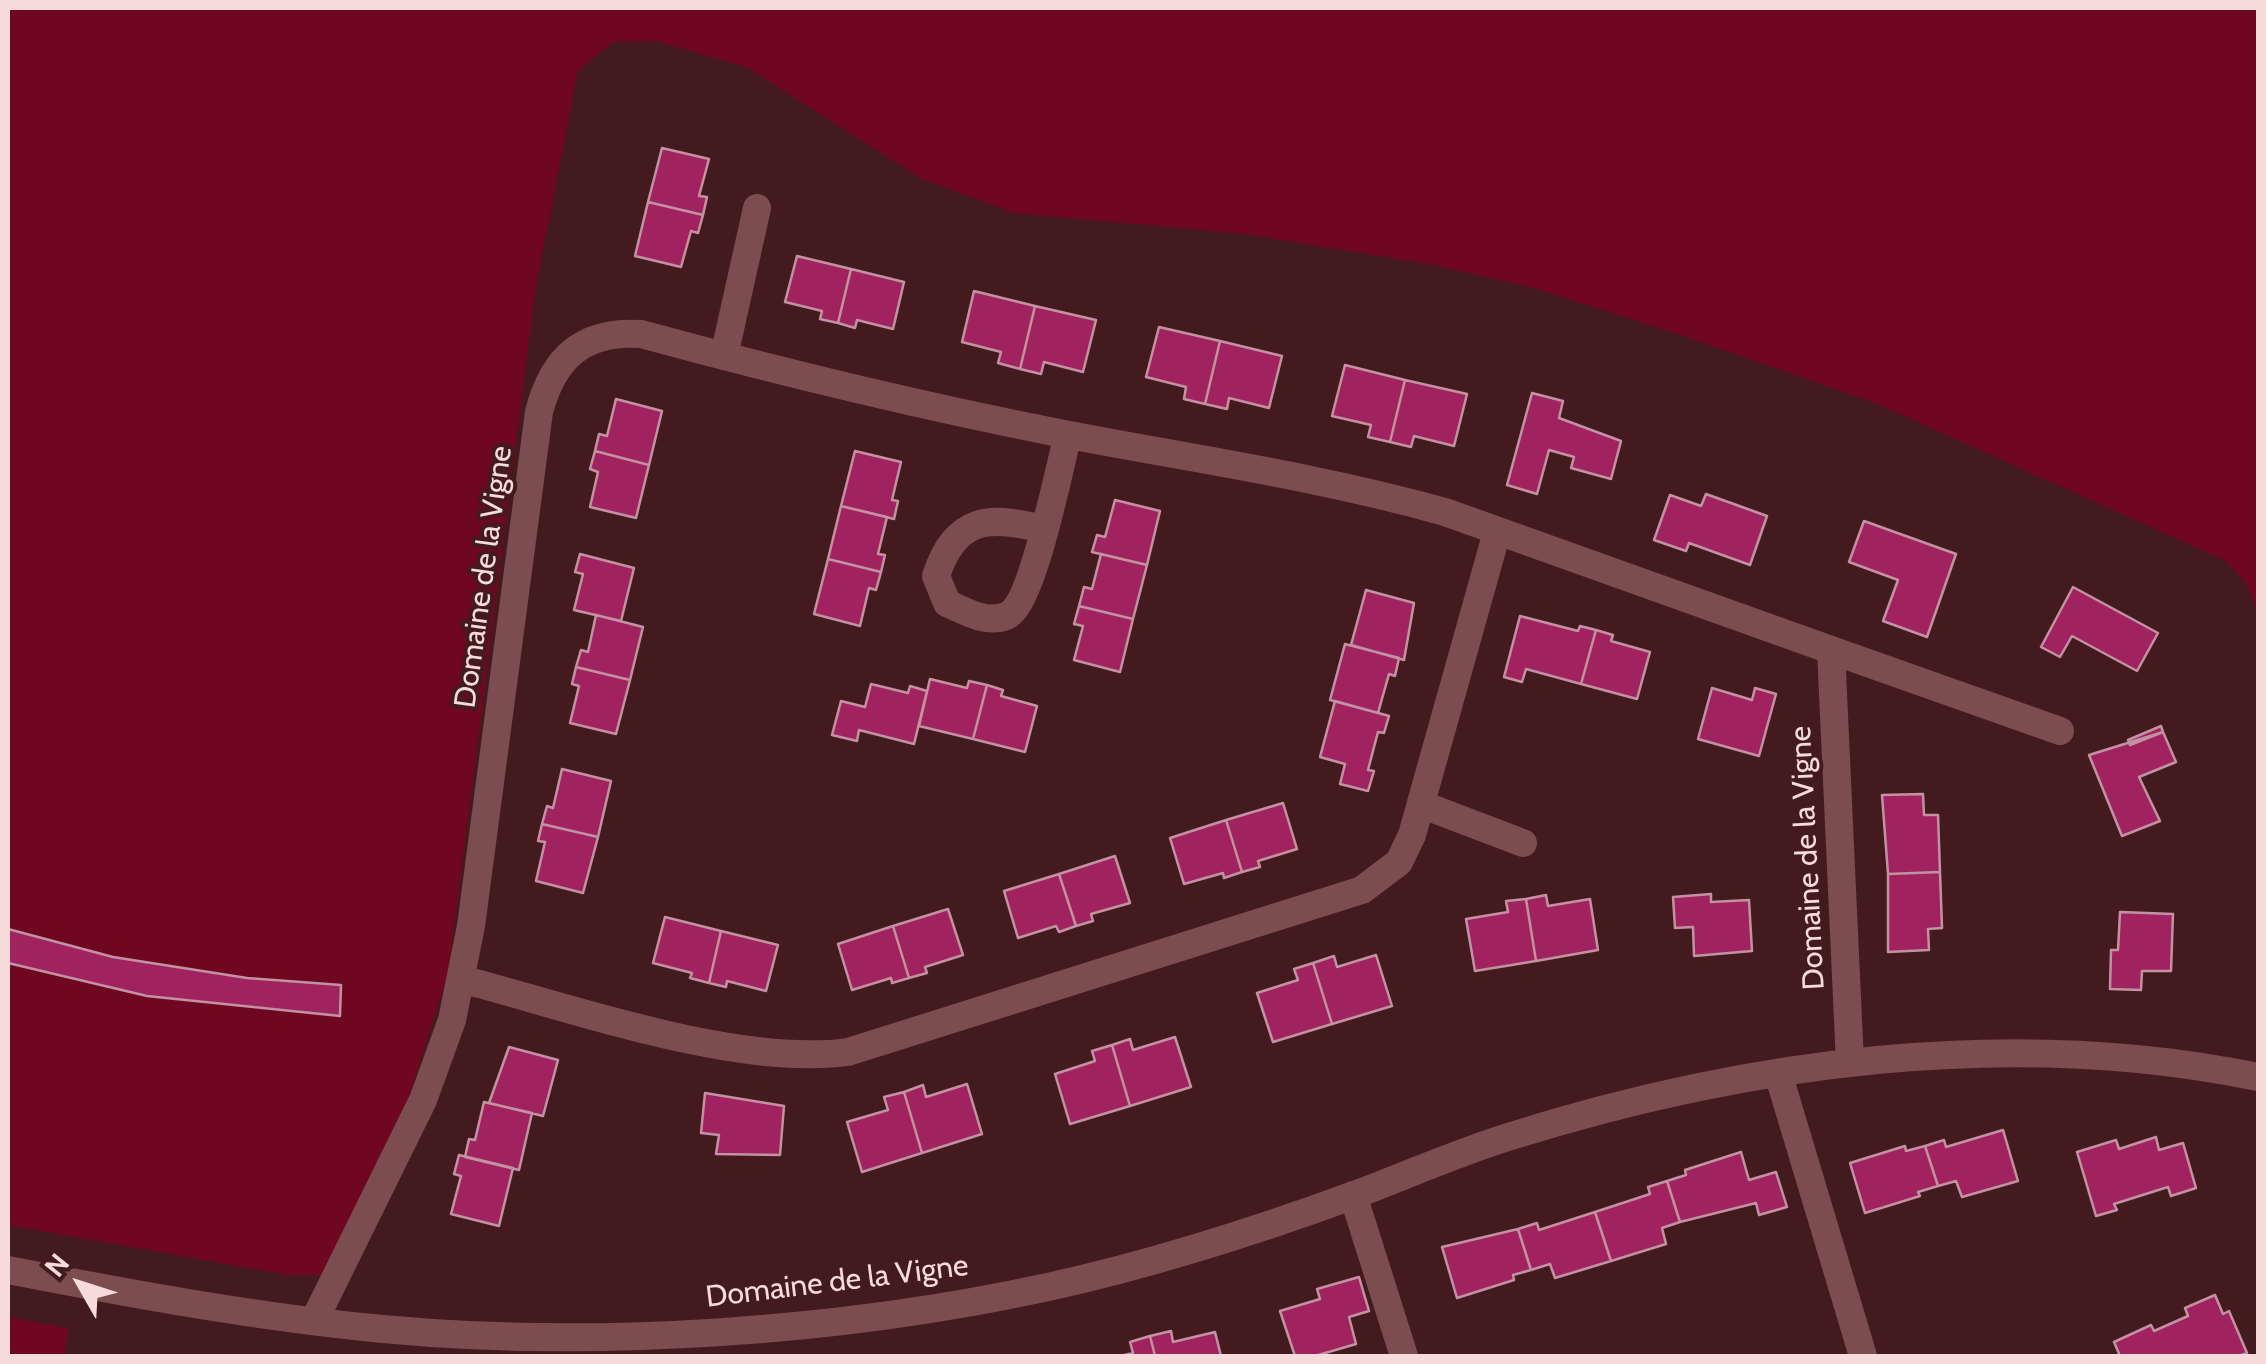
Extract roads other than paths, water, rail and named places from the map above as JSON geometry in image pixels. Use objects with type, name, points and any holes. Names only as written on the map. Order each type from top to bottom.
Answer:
[{"type":"street","points":[[724,356],[758,208]]},
{"type":"street","name":"Domaine de la Vigne","points":[[314,1322],[438,1064],[461,979],[539,412],[547,383],[571,350],[614,332],[640,334],[831,386],[1068,435],[1311,476],[1445,512],[2060,731]]},
{"type":"street","points":[[1042,529],[1068,435]]},
{"type":"street","points":[[461,979],[754,1052],[809,1057],[848,1052],[1362,890],[1398,862],[1423,804],[1497,532]]},
{"type":"street","name":"Domaine de la Vigne","points":[[1831,650],[1850,1063]]},
{"type":"street","points":[[1423,804],[1523,843]]},
{"type":"street","name":"Domaine de la Vigne","points":[[8,1270],[218,1310],[314,1322],[467,1334],[729,1331],[852,1318],[1045,1288],[1209,1245],[1502,1139],[1585,1114],[1647,1097],[1778,1073],[1850,1063],[2106,1057],[2258,1078]]},
{"type":"street","points":[[1778,1073],[1863,1356]]},
{"type":"street","points":[[1353,1195],[1404,1356]]}]
